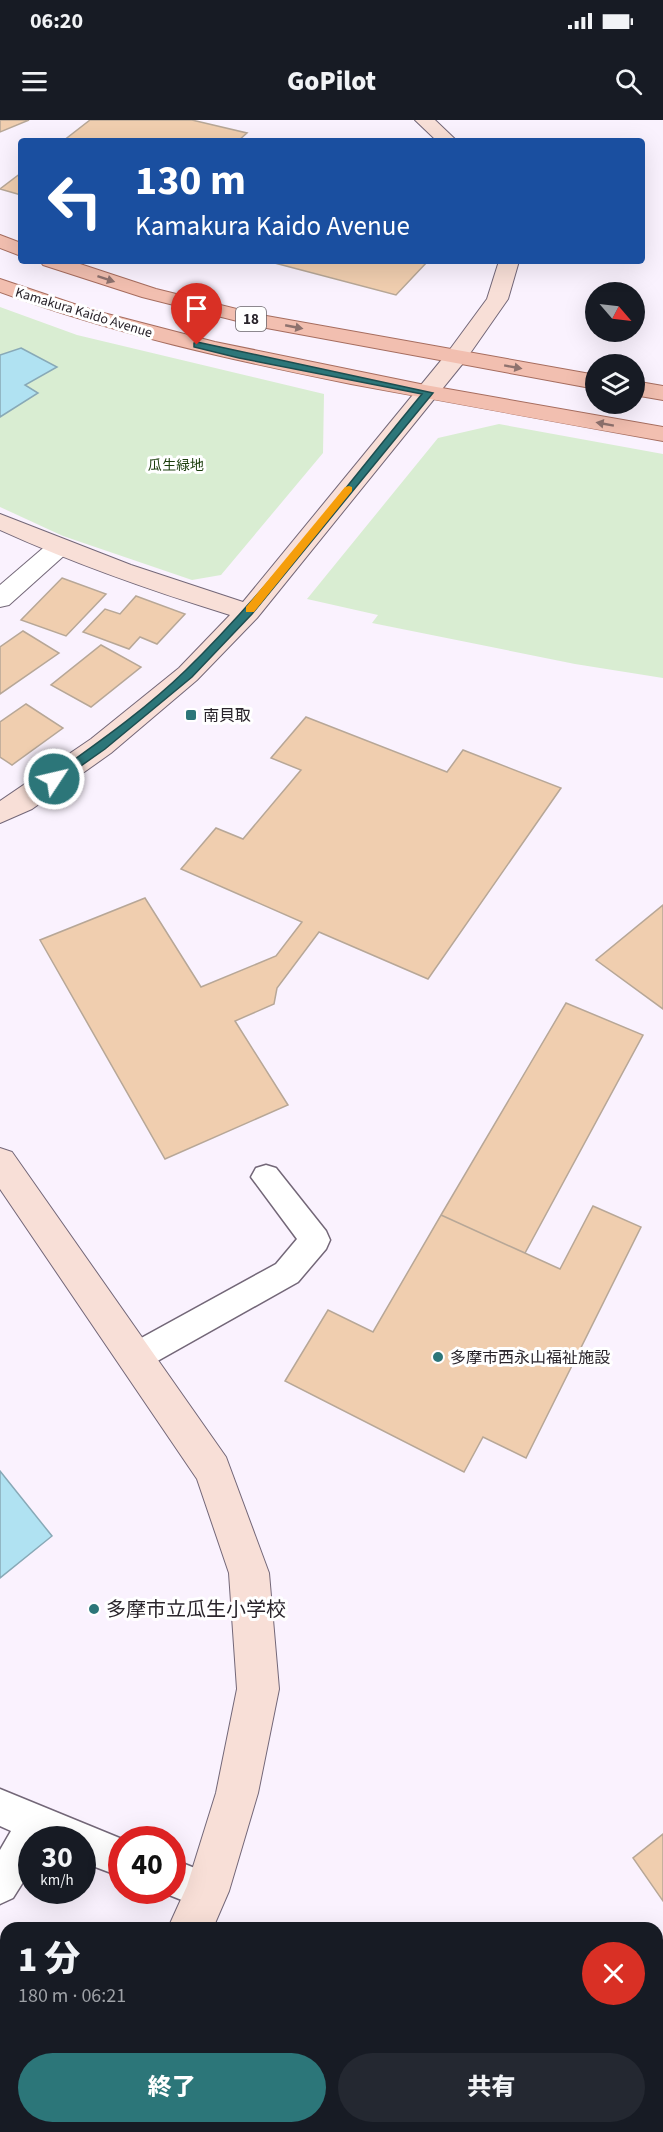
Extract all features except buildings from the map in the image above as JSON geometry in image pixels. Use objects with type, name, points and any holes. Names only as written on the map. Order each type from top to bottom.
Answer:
[{"type":"main road","points":[[0,241],[18,249]]},
{"type":"main road","name":"18","points":[[59,264],[148,293],[261,321],[585,380]]},
{"type":"main road","name":"Kamakura Kaido Avenue","points":[[0,285],[112,324],[228,353],[428,393],[663,434]]},
{"type":"main road","points":[[645,390],[663,393]]},
{"type":"street","points":[[424,120],[445,138]]},
{"type":"street","points":[[0,813],[22,802],[101,746],[188,674],[248,612],[456,357],[497,298],[508,264]]},
{"type":"street","points":[[0,521],[58,548],[180,592],[248,612]]},
{"type":"street","points":[[0,599],[58,548]]},
{"type":"street","points":[[0,1162],[213,1470],[249,1573],[258,1689],[237,1793],[190,1884],[190,1922]]},
{"type":"lane","points":[[134,1358],[287,1273],[315,1240],[266,1177]]},
{"type":"lane","points":[[0,1808],[36,1825],[0,1885]]},
{"type":"green space","name":"瓜生緑地","points":[[0,307],[77,335],[324,394],[323,453],[221,575],[192,580],[63,536],[0,507]]},
{"type":"green space","points":[[499,424],[663,454],[663,678],[575,664],[372,623],[378,615],[307,599],[438,438]]},
{"type":"water","points":[[21,348],[57,367],[25,385],[38,393],[0,417],[0,355]]},
{"type":"water","points":[[0,1471],[52,1536],[0,1578]]},
{"type":"slow traffic","points":[[250,609],[349,489]]},
{"type":"place","name":"南貝取","points":[[191,715]]},
{"type":"place","name":"多摩市西永山福祉施設","points":[[438,1357]]},
{"type":"place","name":"多摩市立瓜生小学校","points":[[94,1609]]},
{"type":"route","points":[[54,779],[101,746],[188,674],[248,612],[428,393],[239,356],[197,345]]}]
